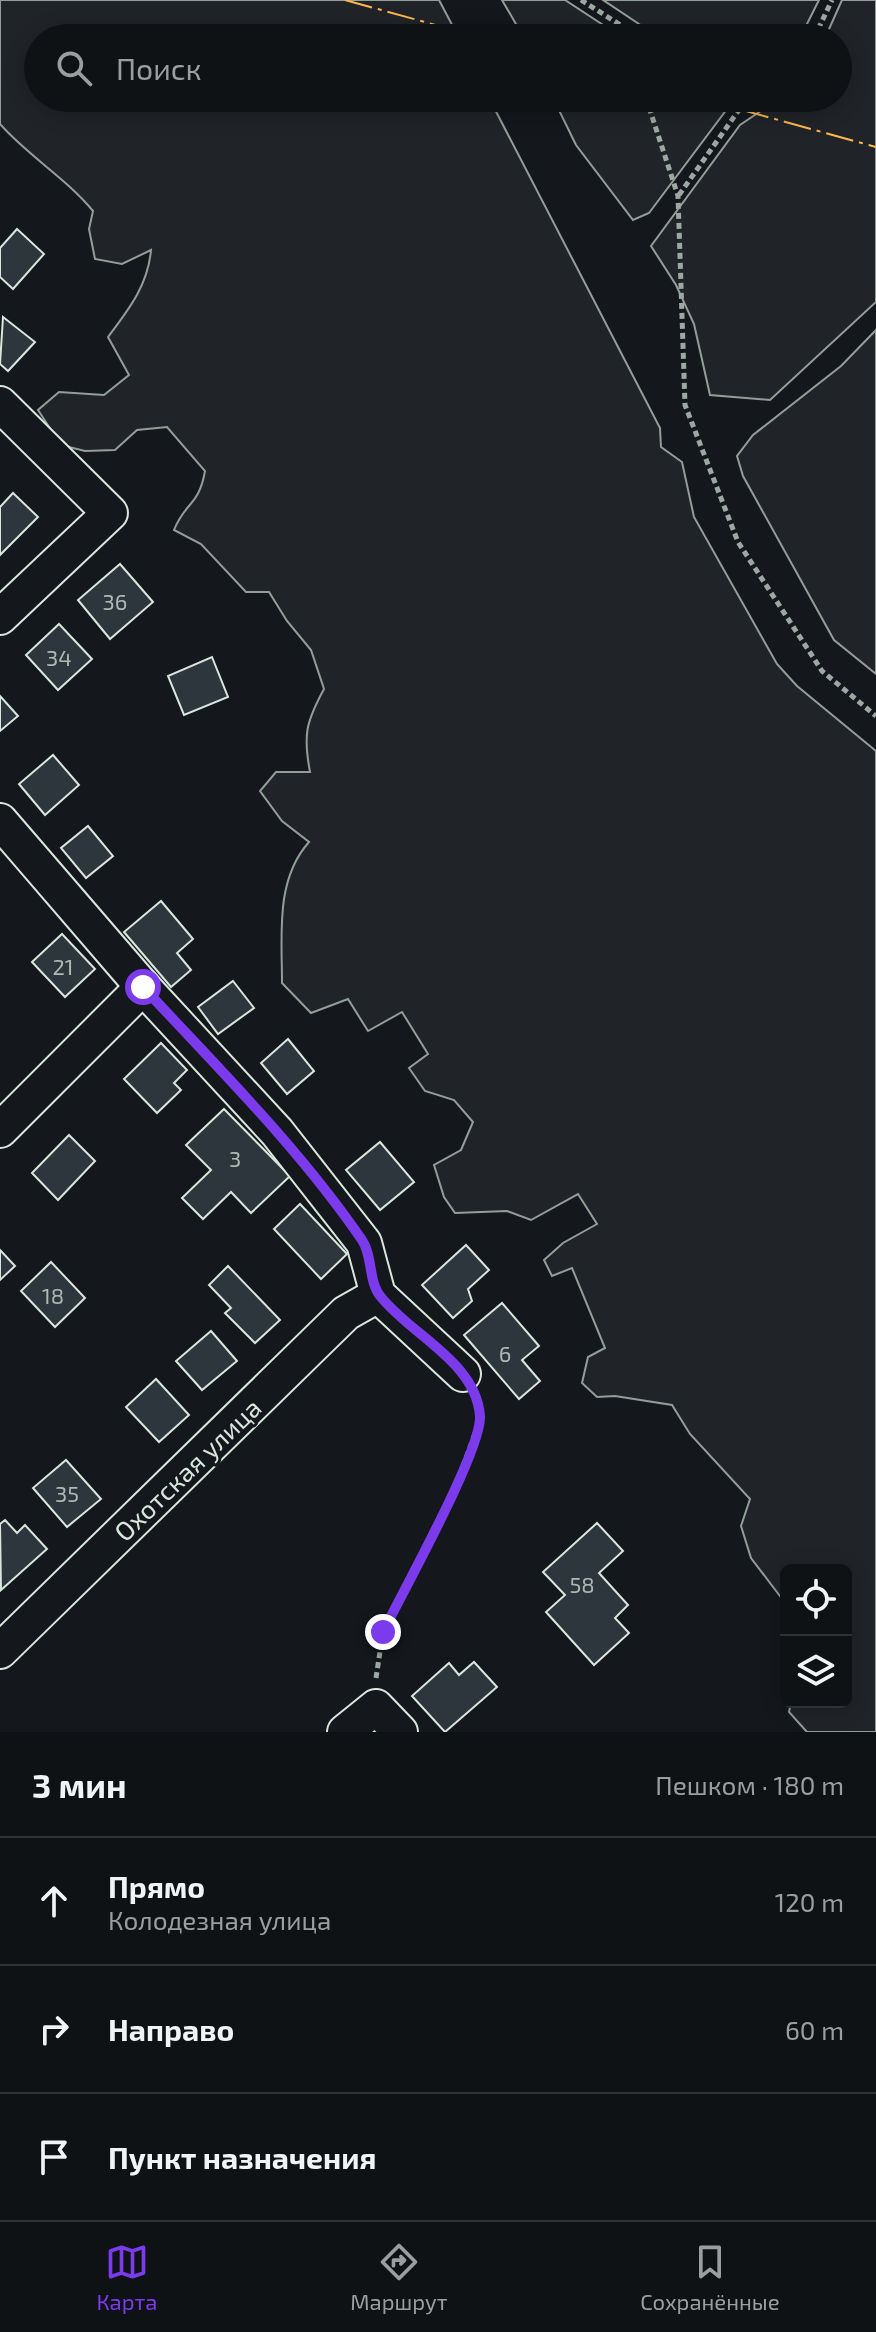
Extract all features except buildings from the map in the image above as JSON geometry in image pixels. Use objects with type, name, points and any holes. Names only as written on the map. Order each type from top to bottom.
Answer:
[{"type":"street","points":[[0,404],[110,513],[0,617]]},
{"type":"street","points":[[0,821],[143,987],[277,1132],[364,1243],[378,1295],[463,1374]]},
{"type":"street","points":[[0,1130],[143,987]]},
{"type":"street","name":"Охотская улица","points":[[0,1651],[346,1313],[378,1295]]},
{"type":"street","points":[[345,1732],[376,1707],[400,1732]]},
{"type":"path","points":[[581,0],[619,24]]},
{"type":"path","points":[[821,24],[832,0]]},
{"type":"path","points":[[651,112],[678,196],[685,405],[738,542],[822,671],[876,716]]},
{"type":"path","points":[[678,196],[737,112]]},
{"type":"path","points":[[376,1707],[375,1683],[383,1632],[457,1483],[480,1420],[477,1399],[463,1374]]},
{"type":"shaded area","points":[[0,0],[439,0],[452,24],[24,24],[24,112],[496,112],[660,428],[661,447],[682,462],[694,517],[777,664],[797,686],[876,751],[876,1732],[807,1732],[789,1712],[790,1708],[852,1708],[852,1564],[780,1564],[780,1596],[751,1558],[741,1526],[750,1499],[690,1434],[672,1405],[615,1396],[597,1397],[582,1383],[588,1357],[605,1348],[572,1268],[552,1276],[544,1260],[563,1243],[597,1224],[578,1194],[531,1220],[507,1211],[455,1213],[444,1197],[434,1165],[461,1150],[473,1122],[454,1100],[425,1091],[409,1068],[428,1054],[402,1012],[368,1031],[348,999],[311,1013],[282,983],[282,927],[286,891],[290,873],[309,842],[282,821],[260,791],[276,772],[310,772],[308,729],[324,689],[311,650],[287,621],[269,592],[246,592],[201,544],[174,530],[199,491],[205,471],[167,427],[137,430],[115,450],[85,451],[61,445],[38,410],[59,392],[104,395],[129,375],[108,337],[142,286],[151,250],[122,264],[95,259],[89,229],[93,211],[0,124]]},
{"type":"shaded area","points":[[502,0],[565,0],[602,24],[516,24]]},
{"type":"shaded area","points":[[603,0],[819,0],[807,24],[639,24]]},
{"type":"shaded area","points":[[842,0],[876,0],[876,302],[770,400],[710,395],[694,324],[676,285],[651,246],[740,125],[759,112],[852,112],[852,24],[831,24]]},
{"type":"shaded area","points":[[560,112],[725,112],[649,213],[633,220],[576,145]]},
{"type":"shaded area","points":[[876,330],[876,674],[834,640],[743,476],[737,456],[753,435],[841,366]]},
{"type":"power","points":[[345,0],[432,24]]},
{"type":"power","points":[[750,112],[876,147]]},
{"type":"route","points":[[143,987],[277,1132],[364,1243],[378,1295],[463,1374],[477,1399],[480,1420],[457,1483],[383,1632]]}]
